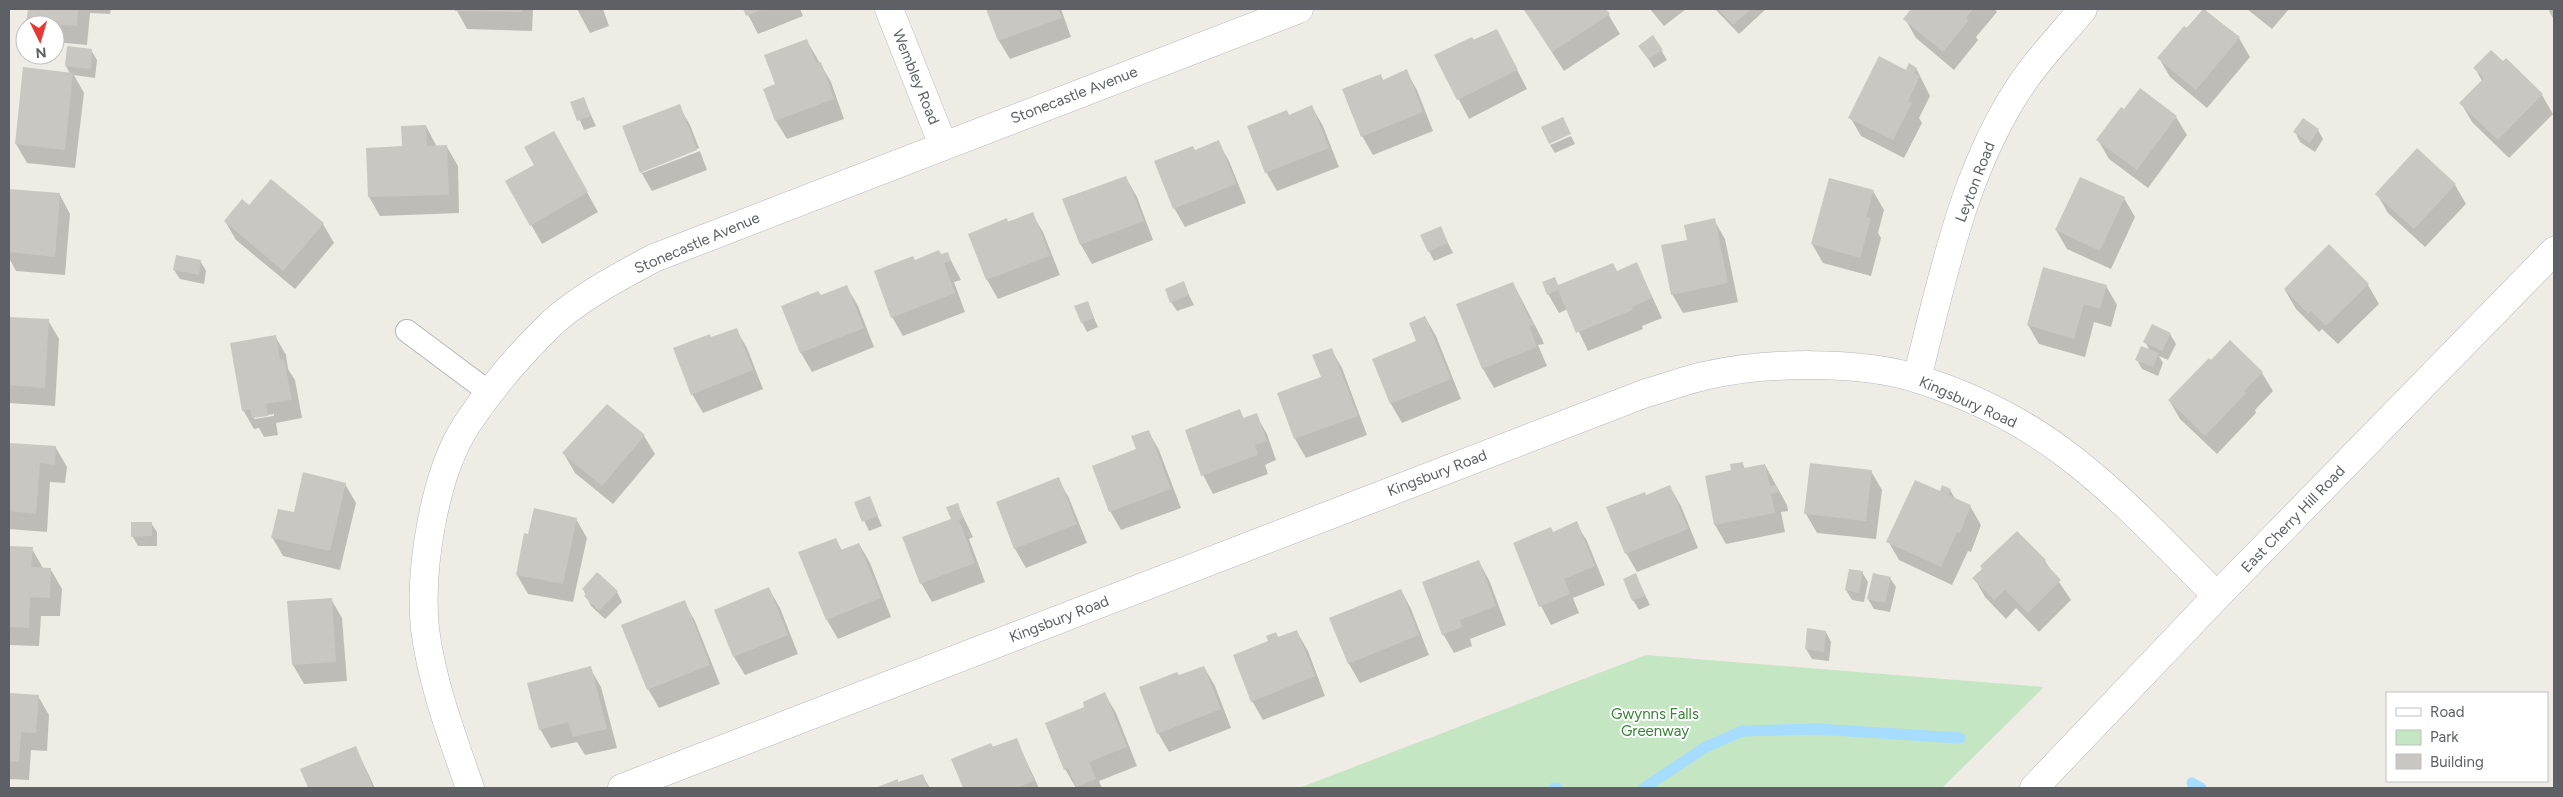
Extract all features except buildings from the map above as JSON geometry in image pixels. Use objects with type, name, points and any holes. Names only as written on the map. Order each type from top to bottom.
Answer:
[{"type":"street","name":"Wembley Road","points":[[889,9],[943,146]]},
{"type":"street","name":"Stonecastle Avenue","points":[[470,788],[434,683],[425,627],[425,570],[431,528],[444,474],[466,425],[506,372],[553,322],[607,283],[654,258],[1299,9]]},
{"type":"street","name":"Leyton Road","points":[[1916,378],[1949,253],[1968,194],[1994,134],[2025,80],[2083,9]]},
{"type":"street","name":"East Cherry Hill Road","points":[[2034,788],[2217,596],[2554,252]]},
{"type":"street","name":"Kingsbury Road","points":[[622,788],[1646,393],[1704,376],[1756,368],[1814,365],[1868,370],[1916,378],[1983,405],[2037,433],[2072,459],[2121,502],[2217,596]]},
{"type":"lane","points":[[407,331],[490,393]]},
{"type":"green space","name":"Gwynns Falls Greenway","points":[[1646,655],[2044,687],[1942,788],[1299,788]]},
{"type":"waterway","points":[[1644,788],[1704,748],[1742,731],[1817,729],[1960,738]]},
{"type":"waterway","points":[[2192,783],[2201,788]]}]
